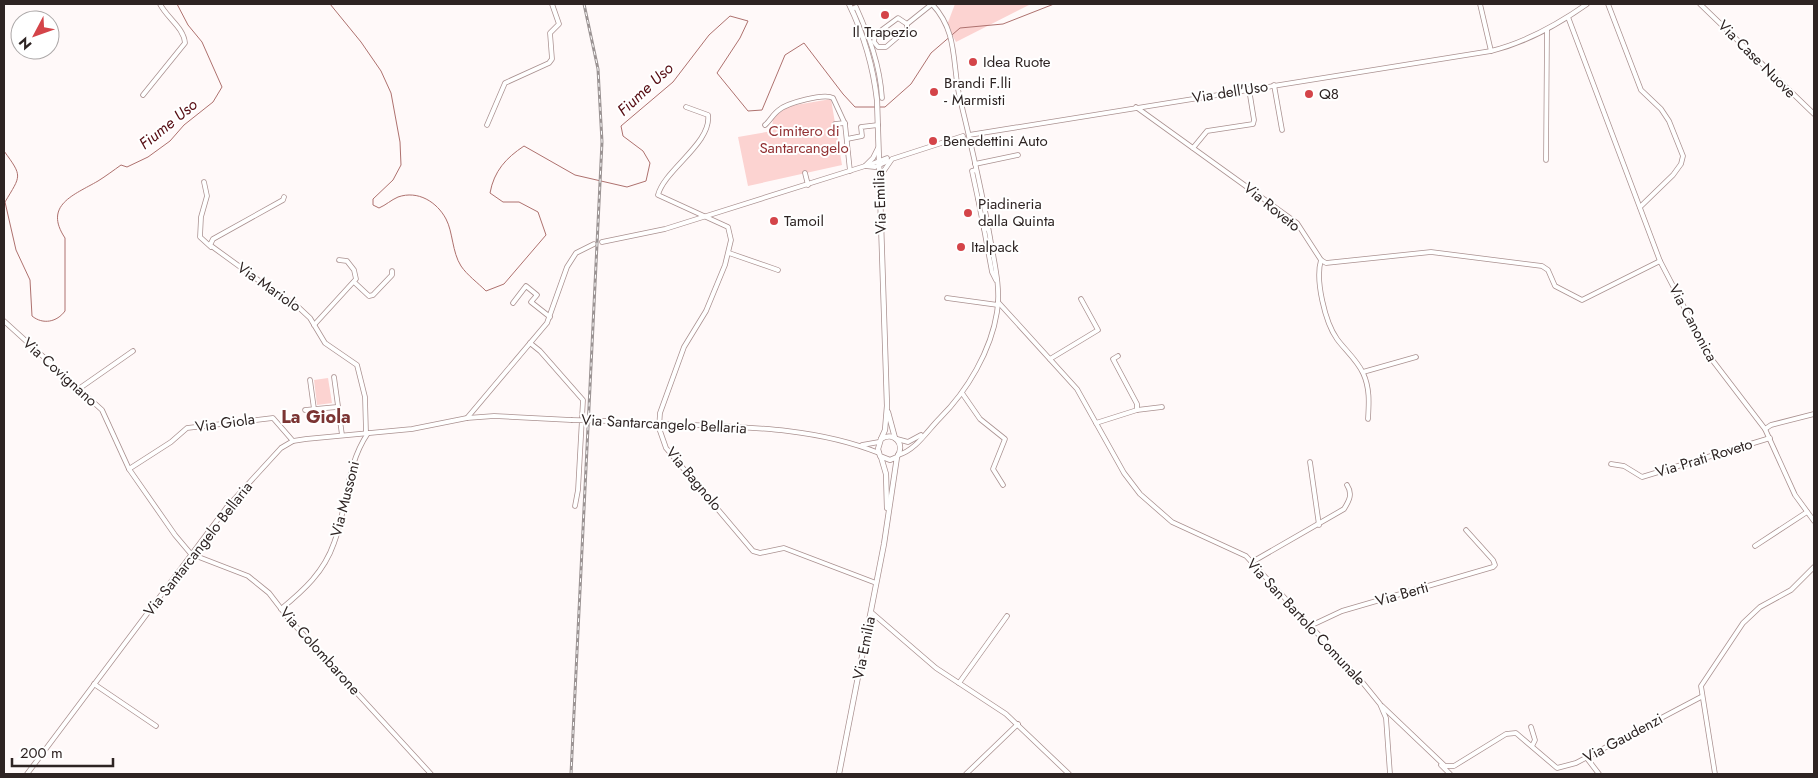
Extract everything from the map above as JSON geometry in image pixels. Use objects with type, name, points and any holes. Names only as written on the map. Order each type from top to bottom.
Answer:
[{"type":"main road","name":"Via Emilia","points":[[849,4],[866,41],[876,90],[887,406],[885,430],[880,440],[880,454],[886,474],[887,522]]},
{"type":"main road","name":"Via Emilia","points":[[839,774],[871,612],[898,456],[901,449],[887,406]]},
{"type":"main road","points":[[880,440],[888,436],[896,438]]},
{"type":"main road","points":[[880,454],[890,460],[898,456]]},
{"type":"street","points":[[143,95],[184,43],[184,35],[166,15],[160,4]]},
{"type":"street","points":[[488,125],[505,83],[552,59],[550,33],[559,24],[552,4]]},
{"type":"street","points":[[898,456],[913,447],[962,392],[989,341],[995,325],[998,304],[998,283],[980,199],[969,135],[960,102],[955,54],[946,22],[932,4],[907,24],[907,29],[886,46],[880,48],[875,44],[875,35],[896,19],[901,19],[907,24]]},
{"type":"street","points":[[1480,4],[1491,52]]},
{"type":"street","name":"Via dell'Uso","points":[[969,135],[1491,52],[1525,41],[1547,30],[1587,4]]},
{"type":"street","points":[[1608,4],[1641,90],[1662,109],[1683,156],[1681,164],[1640,207]]},
{"type":"street","name":"Via Case Nuove","points":[[1700,4],[1814,114]]},
{"type":"street","points":[[852,9],[856,7],[871,42],[878,69],[882,98]]},
{"type":"street","name":"Via Canonica","points":[[1568,17],[1660,261],[1710,357],[1765,429],[1795,495],[1814,521]]},
{"type":"street","points":[[1546,160],[1547,30]]},
{"type":"street","points":[[1274,85],[1282,130]]},
{"type":"street","points":[[1193,148],[1207,132],[1253,124],[1249,89]]},
{"type":"street","points":[[765,125],[785,106],[826,96],[833,98],[845,124],[850,169]]},
{"type":"street","points":[[686,107],[708,116],[699,140],[664,182],[658,194],[660,198],[708,216]]},
{"type":"street","name":"Via Roveto","points":[[1136,107],[1297,223],[1321,260]]},
{"type":"street","points":[[847,139],[862,136],[861,127],[878,123]]},
{"type":"street","points":[[835,124],[845,124]]},
{"type":"street","points":[[602,242],[665,229],[808,185],[850,169],[890,159],[963,136]]},
{"type":"street","points":[[866,166],[878,146],[890,159]]},
{"type":"street","points":[[975,164],[1018,155]]},
{"type":"street","points":[[866,166],[874,170],[880,179],[890,159]]},
{"type":"street","points":[[805,173],[808,185]]},
{"type":"street","name":"Via Mariolo","points":[[204,182],[208,196],[201,217],[200,237],[211,247],[295,304],[314,324],[325,343],[353,361],[359,370],[365,397],[367,433]]},
{"type":"street","points":[[211,247],[213,239],[283,200],[284,197]]},
{"type":"street","name":"Via Bagnolo","points":[[708,216],[713,221],[729,228],[729,253],[706,311],[684,347],[660,413],[660,428],[666,448],[753,551],[760,553],[784,548],[876,583]]},
{"type":"street","points":[[467,418],[550,317],[571,260],[576,253],[594,244]]},
{"type":"street","points":[[1368,419],[1370,391],[1363,372],[1336,336],[1318,287],[1318,271],[1321,260],[1326,263],[1431,252],[1542,266],[1548,270],[1555,286],[1582,300],[1660,261]]},
{"type":"street","points":[[729,253],[778,270]]},
{"type":"street","points":[[314,324],[354,282],[356,276],[354,270],[348,262],[339,260]]},
{"type":"street","points":[[354,282],[369,296],[392,275],[392,272]]},
{"type":"street","points":[[513,303],[526,286],[536,295],[531,302],[550,317]]},
{"type":"street","points":[[947,298],[998,304]]},
{"type":"street","points":[[1050,359],[1098,330],[1081,299]]},
{"type":"street","name":"Via San Bartolo Comunale","points":[[998,304],[1077,389],[1124,473],[1140,494],[1178,525],[1237,550],[1252,562],[1380,704],[1386,718],[1390,774]]},
{"type":"street","name":"Via Covignano","points":[[4,322],[80,388],[102,410],[129,469],[175,535],[191,554]]},
{"type":"street","points":[[530,343],[540,350],[583,400],[578,490],[575,506]]},
{"type":"street","points":[[80,388],[133,351]]},
{"type":"street","points":[[1118,356],[1113,359],[1137,404],[1137,410]]},
{"type":"street","points":[[1363,372],[1416,357]]},
{"type":"street","points":[[334,377],[342,435]]},
{"type":"street","points":[[310,380],[314,409]]},
{"type":"street","points":[[962,392],[980,419],[1005,439],[993,469],[1003,485]]},
{"type":"street","points":[[305,410],[338,407]]},
{"type":"street","points":[[1096,423],[1137,410],[1162,407]]},
{"type":"street","points":[[1765,429],[1771,425],[1814,414]]},
{"type":"street","name":"Via Santarcangelo Bellaria","points":[[26,774],[227,507],[281,448],[293,441],[412,429],[467,418],[494,416],[774,429],[860,445],[880,454]]},
{"type":"street","name":"Via Giola","points":[[129,469],[171,442],[187,428],[273,418],[293,441]]},
{"type":"street","name":"Via Mussoni","points":[[281,609],[314,579],[333,546],[350,470],[367,433]]},
{"type":"street","points":[[896,438],[908,442],[925,433]]},
{"type":"street","name":"Via Prati Roveto","points":[[1611,464],[1624,466],[1642,478],[1770,438]]},
{"type":"street","name":"Via Santarcangelo Bellaria","points":[[860,445],[880,440]]},
{"type":"street","points":[[1310,462],[1319,525]]},
{"type":"street","points":[[1252,562],[1344,509],[1350,500],[1350,490],[1347,485]]},
{"type":"street","points":[[1754,546],[1807,512]]},
{"type":"street","name":"Via Berti","points":[[1310,626],[1342,611],[1489,569],[1495,565],[1466,530]]},
{"type":"street","name":"Via Colombarone","points":[[191,554],[248,576],[269,593],[281,609],[431,774]]},
{"type":"street","points":[[1715,774],[1701,697],[1701,686],[1743,623],[1760,607],[1791,590],[1814,567]]},
{"type":"street","points":[[871,612],[936,668],[986,700],[1018,724],[1068,774]]},
{"type":"street","points":[[959,683],[1007,616]]},
{"type":"street","points":[[94,684],[156,726]]},
{"type":"street","name":"Via Gaudenzi","points":[[1436,760],[1445,766],[1454,766],[1506,734],[1516,733],[1557,768],[1566,767],[1701,697]]},
{"type":"street","points":[[1380,704],[1410,730],[1450,774]]},
{"type":"street","points":[[966,774],[1018,724]]},
{"type":"street","points":[[1531,727],[1535,740],[1532,746]]},
{"type":"street","points":[[1586,757],[1599,774]]},
{"type":"green space","points":[[955,4],[1031,4],[956,42],[947,25]]},
{"type":"green space","name":"Cimitero di Santarcangelo","points":[[831,99],[842,165],[748,186],[738,137],[772,131],[773,116],[784,107]]},
{"type":"green space","points":[[328,378],[332,403],[317,405],[314,380]]},
{"type":"waterway","name":"Fiume Uso","points":[[4,151],[17,171],[18,176],[5,202],[16,250],[30,280],[32,316],[41,321],[54,320],[65,311],[65,238],[59,227],[58,217],[59,209],[64,202],[121,165],[127,167],[148,157],[170,141],[184,125],[213,102],[222,87],[202,42],[188,25],[177,4]]},
{"type":"waterway","name":"Fiume Uso","points":[[330,4],[361,42],[381,71],[391,93],[400,142],[401,165],[393,180],[373,199],[373,205],[379,208],[395,198],[413,195],[420,196],[438,207],[446,219],[461,266],[486,291],[504,284],[546,235],[538,212],[519,202],[503,202],[490,193],[494,178],[506,160],[524,146],[575,175],[627,187],[646,181],[650,163],[643,151],[623,136],[621,126],[673,82],[709,35],[730,16],[748,21],[740,38],[717,73],[748,111],[762,110],[785,55],[804,43],[855,107],[885,107],[911,84],[931,53],[960,28],[1003,24],[1054,4]]},
{"type":"railway","points":[[571,774],[602,142],[598,69],[584,4]]},
{"type":"place","name":"Il Trapezio","points":[[885,15]]},
{"type":"place","name":"Idea Ruote","points":[[973,62]]},
{"type":"place","name":"Brandi F.lli - Marmisti","points":[[934,92]]},
{"type":"place","name":"Q8","points":[[1309,94]]},
{"type":"place","name":"Benedettini Auto","points":[[933,141]]},
{"type":"place","name":"Piadineria dalla Quinta","points":[[968,213]]},
{"type":"place","name":"Tamoil","points":[[774,221]]},
{"type":"place","name":"Italpack","points":[[961,247]]},
{"type":"district","name":"La Giola","points":[[316,417]]}]
